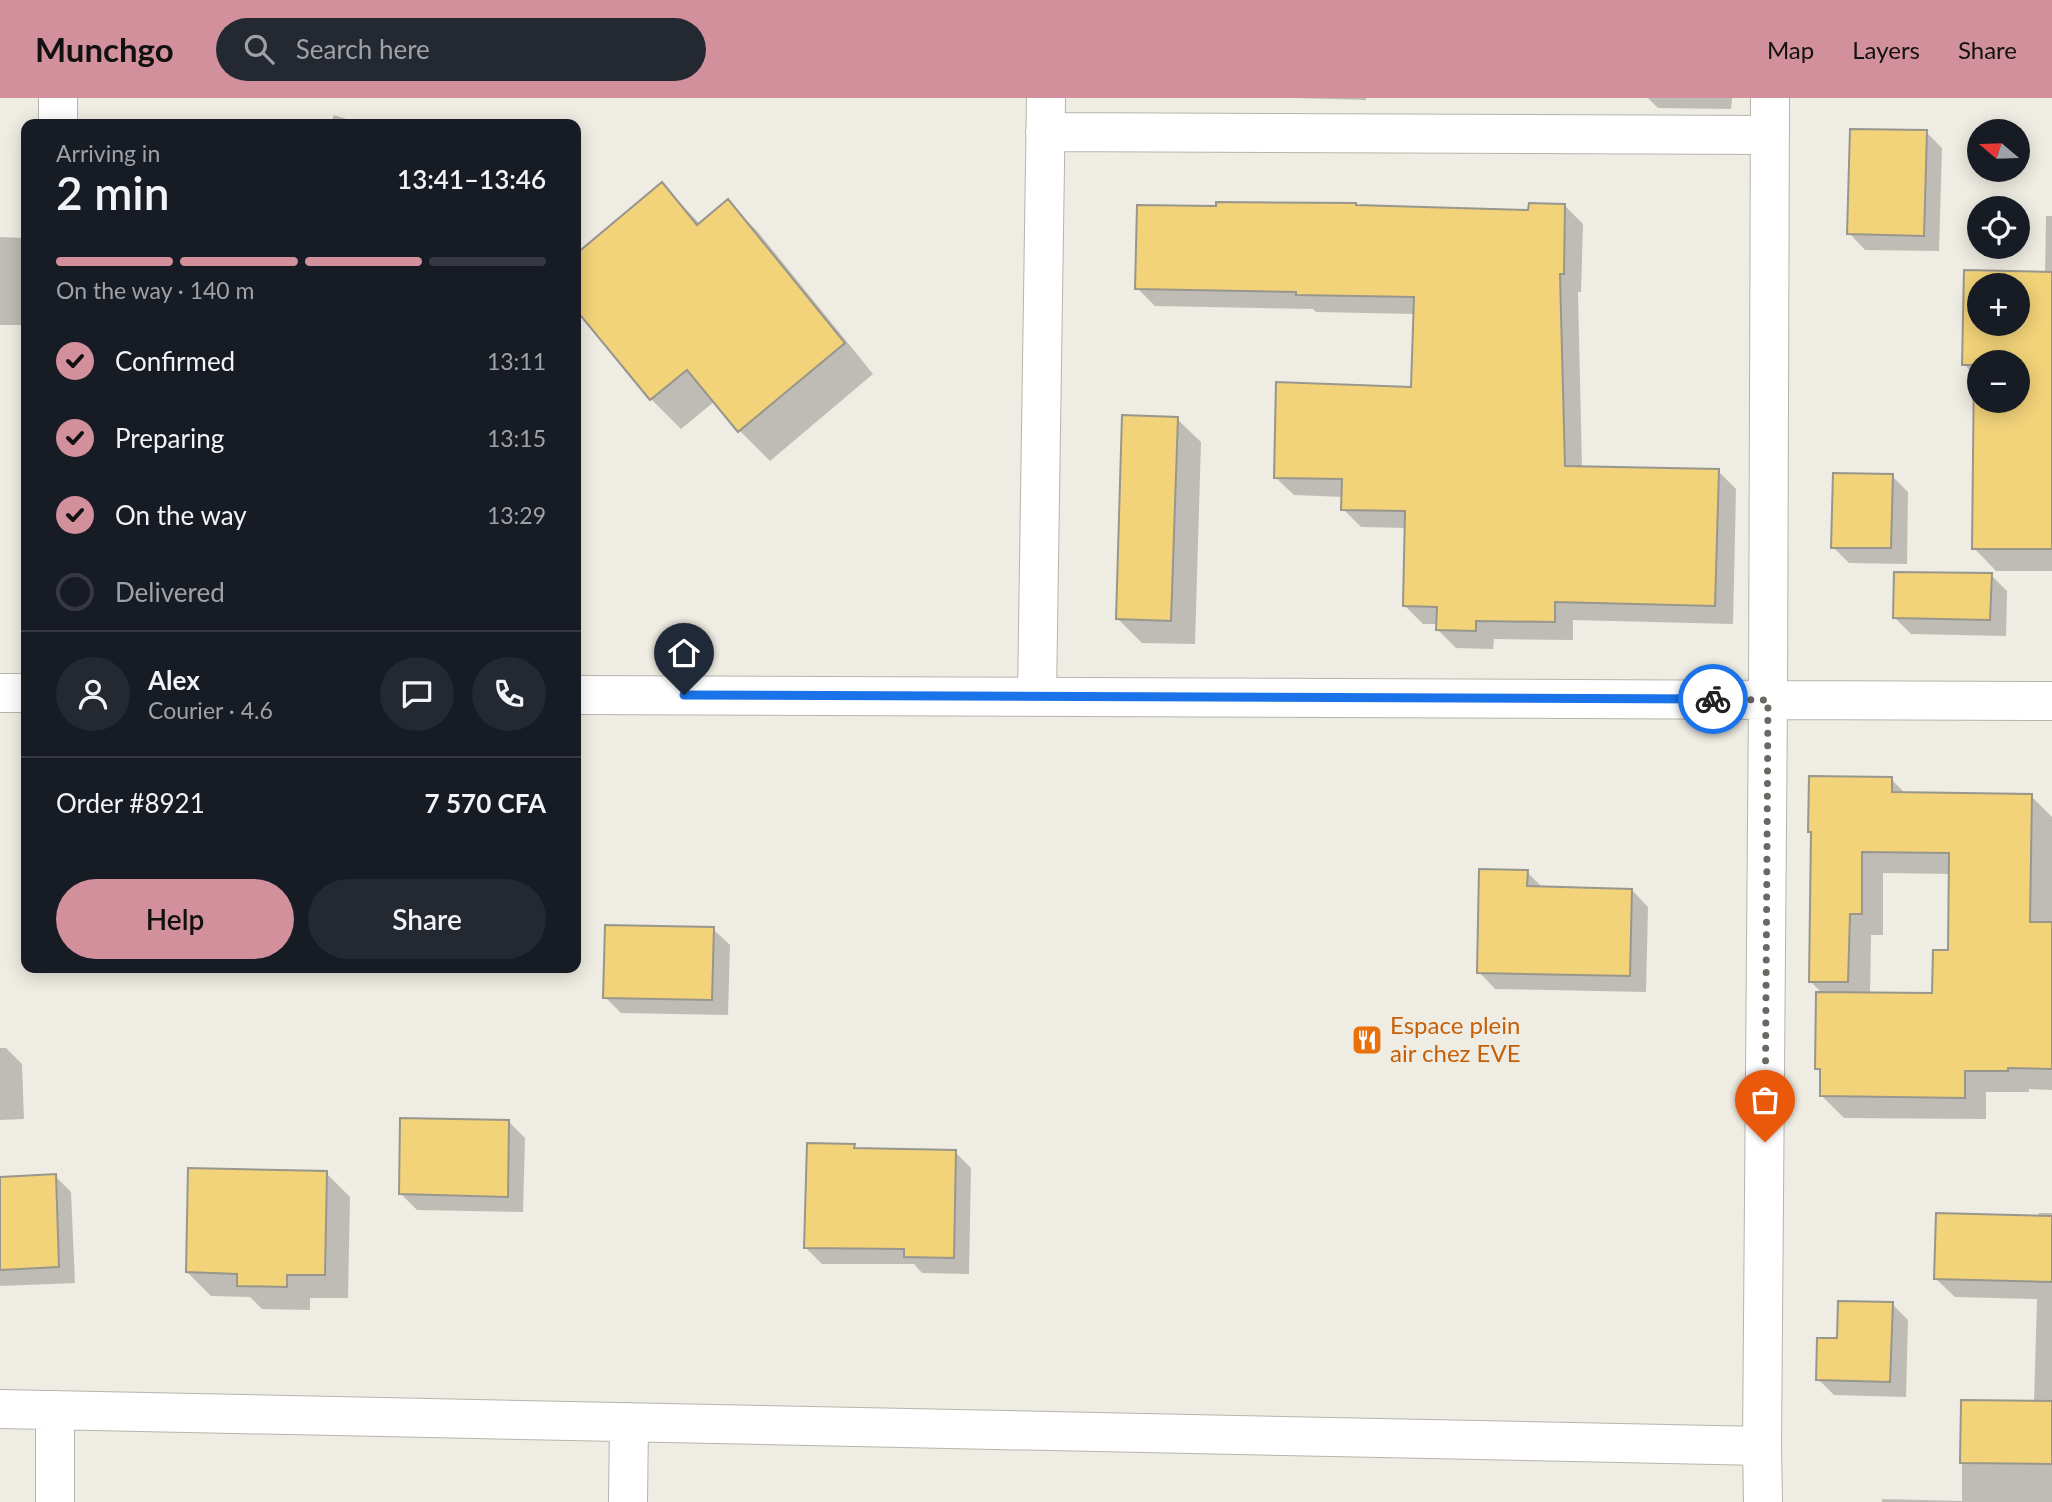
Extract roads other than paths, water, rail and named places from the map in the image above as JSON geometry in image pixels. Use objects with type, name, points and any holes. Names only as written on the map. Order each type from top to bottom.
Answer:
[{"type":"street","points":[[58,98],[58,119]]},
{"type":"street","points":[[1763,1502],[1770,98]]},
{"type":"street","points":[[1037,696],[1045,115],[1770,135]]},
{"type":"street","points":[[0,693],[21,693]]},
{"type":"street","points":[[581,695],[2052,701]]},
{"type":"street","points":[[0,1409],[1762,1446]]},
{"type":"street","points":[[55,1410],[55,1502]]},
{"type":"street","points":[[628,1502],[629,1422]]},
{"type":"place","name":"Espace plein air chez EVE","points":[[1367,1040]]}]
